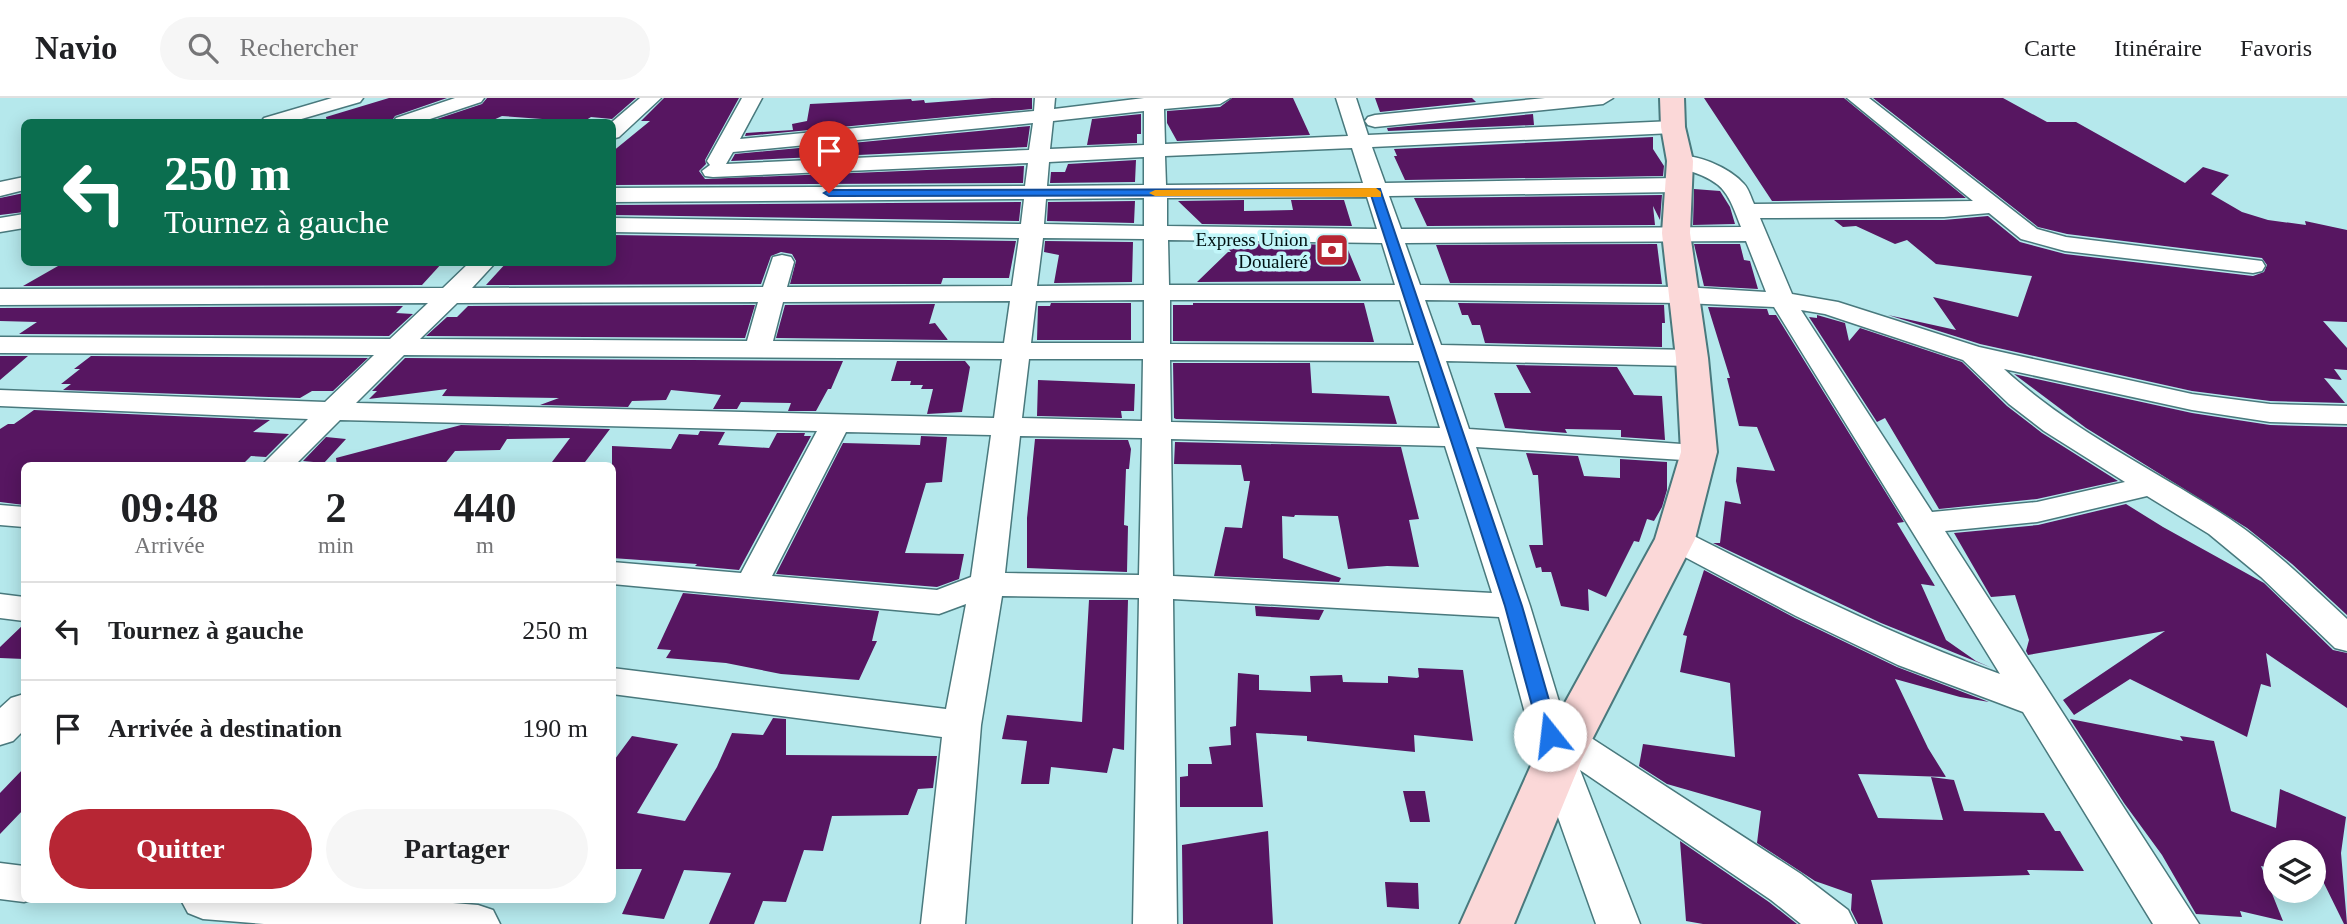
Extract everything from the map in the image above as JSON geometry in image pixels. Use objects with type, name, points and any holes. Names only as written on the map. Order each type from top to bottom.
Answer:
[{"type":"street","points":[[281,119],[353,98]]},
{"type":"street","points":[[412,119],[474,98]]},
{"type":"street","points":[[616,130],[651,98]]},
{"type":"street","points":[[684,226],[752,98]]},
{"type":"street","points":[[726,147],[1044,106],[1220,98]]},
{"type":"street","points":[[712,171],[1155,152],[1354,121],[1604,98]]},
{"type":"street","points":[[1857,98],[1993,206],[2029,233],[2042,239],[2253,266]]},
{"type":"street","points":[[1154,101],[1157,231],[1155,924]]},
{"type":"street","points":[[943,924],[962,725],[987,584],[1032,230],[1044,106]]},
{"type":"street","points":[[1354,121],[1672,112],[1679,173],[1676,233],[1692,358],[1699,452],[1675,539],[1563,751],[1487,924]]},
{"type":"street","points":[[1354,121],[1618,924]]},
{"type":"street","points":[[616,195],[1036,191],[1376,192],[1679,173],[1722,176],[1736,188],[1782,300],[2177,924]]},
{"type":"street","points":[[0,189],[21,185]]},
{"type":"street","points":[[616,225],[1391,236],[1676,233],[1750,222],[1993,206]]},
{"type":"street","points":[[757,351],[782,262]]},
{"type":"street","points":[[280,462],[480,266]]},
{"type":"street","points":[[0,297],[1410,292],[1683,295],[1782,300],[1829,307],[1972,354],[2192,402],[2270,413],[2347,415]]},
{"type":"street","points":[[0,345],[1430,353],[1692,358]]},
{"type":"street","points":[[1972,354],[2054,425],[2220,527],[2273,569],[2347,639]]},
{"type":"street","points":[[0,398],[333,411],[1457,437],[1699,452]]},
{"type":"street","points":[[751,586],[836,422]]},
{"type":"street","points":[[1922,522],[1998,518],[2104,499],[2149,485]]},
{"type":"street","points":[[0,515],[21,517]]},
{"type":"street","points":[[1675,539],[1808,608],[1912,656],[2036,702]]},
{"type":"street","points":[[616,573],[939,602],[987,584],[1156,587],[1513,606]]},
{"type":"street","points":[[0,606],[21,609]]},
{"type":"street","points":[[616,682],[962,725]]},
{"type":"street","points":[[0,731],[21,711]]},
{"type":"street","points":[[1563,751],[1786,887],[1833,924]]},
{"type":"street","points":[[0,881],[21,884]]},
{"type":"street","points":[[237,903],[478,924]]},
{"type":"building","points":[[389,98],[447,98],[393,119],[326,117]]},
{"type":"building","points":[[487,98],[636,98],[612,119],[502,116],[496,119],[437,119],[482,104]]},
{"type":"building","points":[[664,98],[739,98],[705,160],[706,164],[699,171],[705,179],[1024,166],[1023,183],[616,185],[616,149],[650,121],[641,121]]},
{"type":"building","points":[[1032,98],[1032,109],[745,136],[746,133],[793,130],[792,124],[807,121],[810,104],[911,99],[924,100],[925,103]]},
{"type":"building","points":[[1232,98],[1293,98],[1310,135],[1177,141],[1167,123],[1167,111],[1220,107]]},
{"type":"building","points":[[1375,98],[1472,98],[1476,102],[1380,112]]},
{"type":"building","points":[[1704,98],[1844,98],[1966,198],[1772,201]]},
{"type":"building","points":[[1873,98],[2003,98],[2047,122],[2076,122],[2185,183],[2203,167],[2229,175],[2211,194],[2242,212],[2268,220],[2306,225],[2305,221],[2347,230],[2347,322],[2323,321],[2347,348],[2347,370],[2334,369],[2342,380],[2324,378],[2345,403],[2270,401],[2192,391],[1980,344],[1888,315],[1956,330],[1933,297],[2018,317],[2032,276],[1936,264],[1907,240],[1895,244],[1856,226],[1843,227],[1834,220],[1944,220],[1988,216],[2020,242],[2065,254],[2253,276],[2264,272],[2267,265],[2262,258],[2067,234],[2038,227]]},
{"type":"building","points":[[1141,114],[1141,134],[1137,134],[1137,143],[1087,145],[1092,119]]},
{"type":"building","points":[[1533,114],[1534,125],[1388,131],[1387,128]]},
{"type":"building","points":[[1030,126],[1027,147],[731,161],[735,154]]},
{"type":"building","points":[[1653,137],[1653,149],[1664,166],[1663,176],[1405,180],[1394,156],[1397,156],[1394,149]]},
{"type":"building","points":[[1136,160],[1135,182],[1050,183],[1051,172],[1065,172],[1068,164]]},
{"type":"building","points":[[1694,189],[1720,191],[1730,207],[1735,224],[1693,225]]},
{"type":"building","points":[[21,194],[21,212],[0,215],[0,198]]},
{"type":"building","points":[[1662,195],[1660,220],[1653,206],[1655,225],[1427,226],[1414,198]]},
{"type":"building","points":[[1244,200],[1244,211],[1293,210],[1291,200],[1344,200],[1352,226],[1202,224],[1178,201]]},
{"type":"building","points":[[1135,201],[1134,223],[1047,221],[1048,202]]},
{"type":"building","points":[[1021,202],[1019,221],[616,215],[616,205]]},
{"type":"building","points":[[616,235],[1016,241],[1009,278],[943,278],[941,284],[790,284],[796,261],[792,254],[781,252],[771,256],[761,284],[486,285],[503,266],[616,266]]},
{"type":"building","points":[[1045,241],[1133,242],[1132,282],[1054,283],[1059,255],[1044,252]]},
{"type":"building","points":[[1223,243],[1346,245],[1361,281],[1197,282],[1231,252]]},
{"type":"building","points":[[1657,244],[1662,284],[1450,283],[1436,245]]},
{"type":"building","points":[[1694,244],[1740,244],[1744,260],[1750,261],[1758,289],[1704,286]]},
{"type":"building","points":[[58,266],[439,266],[422,285],[23,286]]},
{"type":"building","points":[[1051,303],[1131,303],[1131,340],[1037,340],[1038,306],[1050,306]]},
{"type":"building","points":[[1364,303],[1374,342],[1173,341],[1173,305]]},
{"type":"building","points":[[1458,303],[1664,305],[1662,347],[1485,343],[1480,325],[1472,325],[1468,315],[1462,315]]},
{"type":"building","points":[[935,304],[929,324],[935,323],[948,340],[776,338],[785,305]]},
{"type":"building","points":[[755,305],[745,338],[426,336],[447,317],[457,317],[468,306]]},
{"type":"building","points":[[403,306],[396,313],[413,314],[389,336],[19,334],[37,322],[0,321],[0,308]]},
{"type":"building","points":[[1708,307],[1767,309],[1769,315],[1776,315],[1904,522],[1897,523],[1935,586],[1921,584],[1946,640],[1976,661],[1992,668],[1881,623],[1713,543],[1720,543],[1725,501],[1741,504],[1736,481],[1737,467],[1775,471],[1757,427],[1739,426],[1727,378],[1730,378]]},
{"type":"building","points":[[1817,315],[1845,323],[1849,341],[1860,328],[1962,362],[2007,406],[2042,433],[2118,481],[2037,499],[1939,509],[1885,418],[1877,422],[1809,317],[1817,318]]},
{"type":"building","points":[[0,356],[28,356],[0,380]]},
{"type":"building","points":[[91,356],[368,358],[333,391],[312,391],[300,398],[63,390],[71,384],[61,384]]},
{"type":"building","points":[[405,358],[843,361],[831,389],[828,389],[816,411],[788,411],[791,403],[741,402],[737,409],[713,409],[721,395],[671,390],[666,400],[632,401],[628,407],[540,405],[559,398],[442,396],[447,389],[369,399],[377,391],[372,391]]},
{"type":"building","points":[[897,361],[965,361],[970,367],[962,412],[927,414],[933,389],[921,389],[923,385],[910,385],[911,381],[891,381]]},
{"type":"building","points":[[1173,363],[1310,363],[1312,393],[1389,396],[1397,424],[1176,419]]},
{"type":"building","points":[[1516,365],[1617,367],[1634,395],[1662,396],[1665,440],[1621,437],[1621,430],[1565,429],[1567,433],[1505,428],[1494,393],[1531,393]]},
{"type":"building","points":[[2014,374],[2192,413],[2270,425],[2347,427],[2347,615],[2292,564],[2247,528],[2086,428]]},
{"type":"building","points":[[1038,380],[1135,384],[1134,411],[1121,411],[1122,418],[1037,416]]},
{"type":"building","points":[[34,410],[270,420],[253,432],[289,434],[266,457],[251,456],[245,462],[21,462],[21,505],[0,502],[0,429],[14,424]]},
{"type":"building","points":[[461,425],[610,429],[585,462],[552,462],[570,438],[507,439],[500,450],[455,451],[446,462],[336,462],[336,458]]},
{"type":"building","points":[[700,431],[725,432],[718,445],[769,448],[777,433],[805,433],[804,436],[811,436],[739,570],[616,558],[616,462],[612,462],[612,446],[671,449],[679,434],[698,435]]},
{"type":"building","points":[[921,436],[947,437],[942,482],[926,483],[905,553],[964,554],[959,579],[937,587],[776,574],[843,443],[920,445]]},
{"type":"building","points":[[326,437],[346,439],[325,462],[303,461]]},
{"type":"building","points":[[1035,439],[1128,440],[1131,449],[1129,469],[1126,469],[1124,525],[1128,526],[1127,572],[1027,568],[1027,518]]},
{"type":"building","points":[[1175,442],[1401,447],[1419,519],[1409,520],[1419,567],[1348,569],[1338,516],[1295,515],[1282,516],[1283,558],[1341,578],[1339,582],[1214,576],[1225,527],[1242,528],[1250,481],[1244,481],[1241,465],[1174,464]]},
{"type":"building","points":[[1526,453],[1578,456],[1584,476],[1620,478],[1620,459],[1667,462],[1667,490],[1662,507],[1654,521],[1647,519],[1639,542],[1634,541],[1606,597],[1588,589],[1589,611],[1561,606],[1551,572],[1542,572],[1541,567],[1536,568],[1529,545],[1543,545],[1538,475],[1533,475]]},
{"type":"building","points":[[2126,504],[2264,583],[2333,650],[2347,653],[2347,708],[2266,653],[2271,687],[2261,684],[2247,737],[2130,679],[2074,715],[2063,700],[2165,631],[2028,655],[2026,651],[2029,640],[2015,595],[1991,597],[1954,533],[2038,525]]},
{"type":"building","points":[[1704,570],[1897,667],[1989,702],[1895,679],[1928,748],[1946,777],[1858,774],[1878,818],[1943,820],[1931,777],[1954,780],[1964,811],[2044,813],[2055,831],[2060,831],[2084,871],[2027,870],[2030,875],[1871,880],[1883,924],[1858,924],[1851,910],[1852,894],[1815,881],[1757,843],[1761,811],[1667,784],[1639,766],[1643,744],[1735,757],[1730,683],[1680,672],[1687,636],[1683,635]]},
{"type":"building","points":[[683,593],[879,611],[872,641],[877,641],[859,680],[781,674],[726,663],[666,658],[671,650],[657,649]]},
{"type":"building","points":[[1089,600],[1128,600],[1124,750],[1113,748],[1107,773],[1051,767],[1049,784],[1021,784],[1027,741],[1002,739],[1007,715],[1082,722]]},
{"type":"building","points":[[1255,606],[1324,610],[1319,620],[1256,616]]},
{"type":"building","points":[[21,627],[21,659],[0,658],[0,647]]},
{"type":"building","points":[[1418,668],[1463,670],[1473,741],[1414,735],[1415,752],[1307,741],[1307,736],[1256,733],[1263,807],[1180,807],[1180,777],[1188,776],[1188,764],[1212,764],[1209,747],[1231,745],[1230,727],[1236,726],[1238,673],[1259,675],[1259,690],[1311,692],[1310,676],[1342,675],[1343,682],[1388,683],[1388,676],[1419,677]]},
{"type":"building","points":[[773,718],[786,719],[786,755],[937,756],[933,788],[918,789],[908,815],[832,816],[823,851],[804,850],[786,902],[763,901],[754,924],[709,924],[731,873],[684,870],[664,919],[622,914],[642,869],[616,869],[616,758],[632,736],[678,744],[637,813],[685,821],[717,767],[732,733],[763,735]]},
{"type":"building","points":[[2070,719],[2183,741],[2180,736],[2214,741],[2231,811],[2276,828],[2280,789],[2346,817],[2341,853],[2347,924],[2344,924],[2326,887],[2326,840],[2263,840],[2263,903],[2276,903],[2283,921],[2240,911],[2242,917],[2196,914],[2162,855],[2124,803]]},
{"type":"building","points":[[21,771],[21,812],[0,834],[0,793]]},
{"type":"building","points":[[1403,791],[1425,791],[1430,822],[1410,822]]},
{"type":"building","points":[[1268,831],[1273,924],[1183,924],[1182,845]]},
{"type":"building","points":[[1680,841],[1797,924],[1703,924],[1686,921]]},
{"type":"building","points":[[1385,882],[1418,883],[1419,909],[1387,907]]},
{"type":"slow traffic","points":[[1155,193],[1377,194]]},
{"type":"place","name":"Express Union Doualeré","points":[[1332,250]]},
{"type":"route","points":[[829,193],[1376,192],[1513,606],[1550,735]]}]
